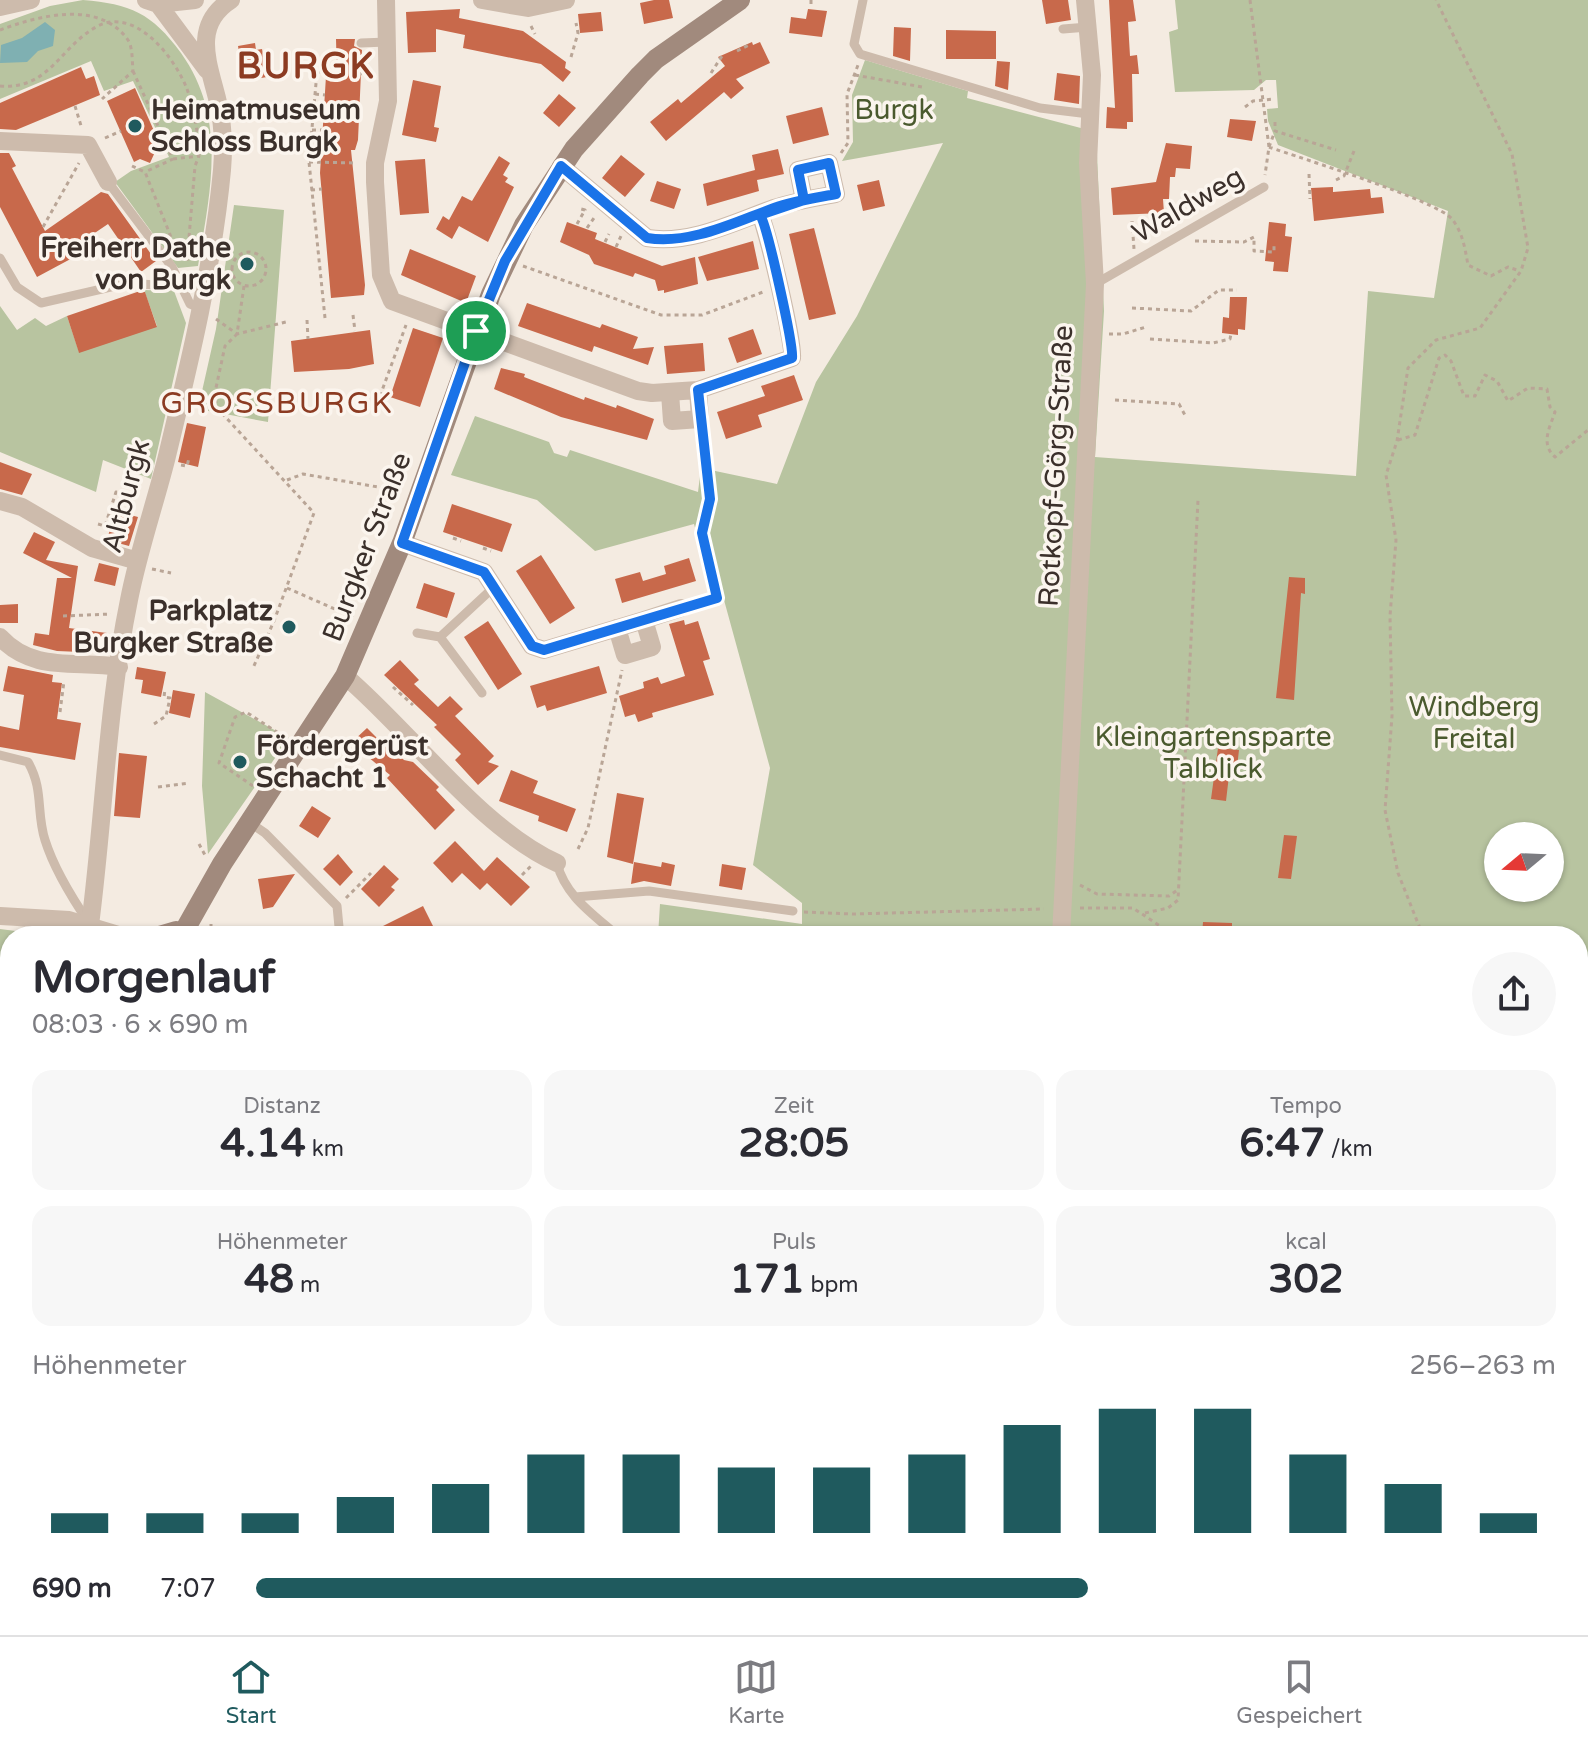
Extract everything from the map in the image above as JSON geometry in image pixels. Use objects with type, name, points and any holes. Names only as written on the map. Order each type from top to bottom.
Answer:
[{"type":"main road","name":"Burgker Straße","points":[[190,926],[249,822],[345,676],[402,543],[476,331],[505,261],[561,166],[598,120],[656,59],[737,1]]},
{"type":"street","points":[[0,7],[31,0]]},
{"type":"street","name":"Altburgk","points":[[90,925],[119,667],[200,308],[222,169],[223,132],[217,98],[207,70],[206,39],[214,16],[227,0]]},
{"type":"street","points":[[386,0],[388,101],[375,163],[381,275],[385,291],[392,301],[638,391],[670,393],[698,390],[792,358],[770,239],[760,215]]},
{"type":"street","points":[[482,0],[528,8],[566,0]]},
{"type":"street","name":"Rotkopf-Görg-Straße","points":[[1061,926],[1099,336],[1089,114],[1092,75],[1085,0]]},
{"type":"street","points":[[171,1],[207,70]]},
{"type":"street","points":[[0,141],[88,145],[108,182]]},
{"type":"street","points":[[561,166],[647,238],[664,240],[738,224],[804,200],[836,194],[829,163],[798,170],[804,200]]},
{"type":"street","points":[[670,393],[672,421],[700,419],[698,390]]},
{"type":"street","points":[[0,501],[22,507],[92,548],[143,565]]},
{"type":"street","points":[[402,543],[484,572],[532,646],[544,650],[681,608]]},
{"type":"street","points":[[617,628],[625,655],[652,647],[644,620]]},
{"type":"street","points":[[0,637],[11,650],[47,663],[119,667]]},
{"type":"street","points":[[345,676],[495,821],[557,863]]},
{"type":"street","points":[[0,916],[93,926]]},
{"type":"lane","points":[[863,0],[854,44],[860,54],[1040,108],[1089,114]]},
{"type":"lane","points":[[1063,29],[1089,26]]},
{"type":"lane","points":[[361,43],[387,42]]},
{"type":"lane","points":[[108,182],[183,287],[190,304],[200,308]]},
{"type":"lane","name":"Waldweg","points":[[1095,284],[1264,187]]},
{"type":"lane","points":[[0,258],[17,287],[41,303],[128,283],[183,287]]},
{"type":"lane","points":[[440,637],[494,587]]},
{"type":"lane","points":[[417,633],[440,637],[482,693]]},
{"type":"lane","points":[[0,755],[28,762],[39,780],[44,839],[70,895],[90,925]]},
{"type":"lane","points":[[249,822],[265,833],[337,906],[339,926]]},
{"type":"lane","points":[[557,863],[562,882],[607,926]]},
{"type":"lane","points":[[575,897],[649,891],[793,911]]},
{"type":"path","name":"Waldweg","points":[[1250,0],[1269,147],[1264,187]]},
{"type":"path","points":[[1419,926],[1398,873],[1385,810],[1392,716],[1390,616],[1396,540],[1386,475],[1397,441],[1408,368],[1436,340],[1480,328],[1521,271],[1528,248],[1512,154],[1436,0]]},
{"type":"path","points":[[0,30],[50,14],[79,12],[136,27],[158,42],[187,87],[198,128],[199,156],[195,166],[187,261],[179,257],[145,172],[132,166]]},
{"type":"path","points":[[112,22],[130,43],[133,71],[173,159]]},
{"type":"path","points":[[0,86],[19,88],[45,73],[96,27],[112,22]]},
{"type":"path","points":[[571,57],[578,33],[576,23]]},
{"type":"path","points":[[737,51],[751,44]]},
{"type":"path","points":[[829,163],[848,143],[847,94],[860,54]]},
{"type":"path","points":[[711,73],[722,56]]},
{"type":"path","points":[[102,99],[133,71]]},
{"type":"path","points":[[325,318],[309,162],[317,72],[388,75]]},
{"type":"path","points":[[855,75],[929,88]]},
{"type":"path","points":[[315,94],[325,95]]},
{"type":"path","points":[[1245,107],[1253,101],[1274,99]]},
{"type":"path","points":[[1275,122],[1269,147],[1450,216],[1462,235],[1468,265],[1491,276],[1508,267],[1521,271]]},
{"type":"path","points":[[312,130],[323,130]]},
{"type":"path","points":[[1275,131],[1336,150]]},
{"type":"path","points":[[43,227],[88,145]]},
{"type":"path","points":[[1336,180],[1344,174],[1354,151]]},
{"type":"path","points":[[145,172],[173,159],[199,156]]},
{"type":"path","points":[[309,162],[375,163]]},
{"type":"path","points":[[1309,174],[1310,199]]},
{"type":"path","points":[[311,190],[322,189]]},
{"type":"path","points":[[577,224],[585,210],[578,208]]},
{"type":"path","points":[[587,228],[594,218]]},
{"type":"path","points":[[1132,221],[1135,257]]},
{"type":"path","points":[[605,242],[609,234]]},
{"type":"path","points":[[1187,241],[1244,242],[1254,237],[1254,251],[1274,252],[1274,244]]},
{"type":"path","points":[[317,244],[326,244]]},
{"type":"path","points":[[254,252],[265,260],[266,271],[260,281],[244,286],[235,280],[233,266],[238,256],[254,252]]},
{"type":"path","points":[[523,266],[661,315],[702,315],[777,286]]},
{"type":"path","points":[[321,280],[329,279]]},
{"type":"path","points":[[237,334],[244,286]]},
{"type":"path","points":[[1132,308],[1191,311],[1219,290],[1237,290]]},
{"type":"path","points":[[200,308],[237,334]]},
{"type":"path","points":[[353,315],[355,331]]},
{"type":"path","points":[[307,320],[308,339]]},
{"type":"path","points":[[253,668],[314,513],[287,480],[219,410],[214,397],[225,346],[237,334],[286,322]]},
{"type":"path","points":[[380,396],[407,322]]},
{"type":"path","points":[[1099,336],[1123,334],[1146,327]]},
{"type":"path","points":[[1150,339],[1213,343],[1230,339],[1231,334]]},
{"type":"path","points":[[400,342],[406,344]]},
{"type":"path","points":[[1397,441],[1415,435],[1439,358],[1445,355],[1451,361],[1464,396],[1475,396],[1485,375],[1497,381],[1508,401],[1528,388],[1547,389],[1550,407],[1555,412],[1547,440],[1549,452],[1555,457],[1588,430]]},
{"type":"path","points":[[388,375],[394,378]]},
{"type":"path","points":[[1115,400],[1179,404],[1186,417]]},
{"type":"path","points":[[681,608],[717,598],[702,533],[710,499],[700,419]]},
{"type":"path","points":[[287,480],[303,474],[409,493]]},
{"type":"path","points":[[98,524],[105,526],[116,492],[133,497],[131,508]]},
{"type":"path","points":[[1145,913],[1168,908],[1178,900],[1198,500]]},
{"type":"path","points":[[453,538],[461,541]]},
{"type":"path","points":[[486,556],[487,549]]},
{"type":"path","points":[[143,565],[171,573]]},
{"type":"path","points":[[287,588],[360,620]]},
{"type":"path","points":[[63,616],[116,615]]},
{"type":"path","points":[[578,849],[588,828],[623,664]]},
{"type":"path","points":[[51,679],[65,681],[60,712]]},
{"type":"path","points":[[393,687],[413,705]]},
{"type":"path","points":[[154,724],[166,716],[170,698],[164,697],[165,689]]},
{"type":"path","points":[[259,790],[219,763],[235,717],[246,712],[292,742]]},
{"type":"path","points":[[158,787],[189,783]]},
{"type":"path","points":[[199,844],[209,864]]},
{"type":"path","points":[[343,901],[371,873]]},
{"type":"path","points":[[1077,884],[1097,894],[1169,896],[1179,889]]},
{"type":"path","points":[[793,911],[852,914],[1114,905],[1145,913],[1162,926]]},
{"type":"path","points":[[212,926],[213,919]]},
{"type":"green space","points":[[83,0],[114,4],[150,20],[170,39],[196,78],[205,104],[212,156],[198,266],[178,268],[115,182],[131,171],[169,157],[133,81],[104,91],[91,61],[0,99],[0,24],[50,6]]},
{"type":"green space","points":[[1175,0],[1588,0],[1588,926],[659,926],[660,904],[802,924],[802,903],[753,865],[770,768],[724,600],[713,594],[694,524],[595,551],[537,500],[451,475],[475,416],[549,442],[554,453],[567,457],[570,450],[698,492],[701,468],[777,484],[816,382],[857,316],[943,143],[842,161],[853,142],[852,95],[865,60],[968,91],[967,98],[1096,132],[1104,311],[1095,457],[1356,476],[1368,291],[1434,298],[1448,211],[1278,145],[1268,121],[1267,109],[1278,108],[1276,80],[1266,80],[1254,90],[1175,92],[1169,32],[1178,29]]},
{"type":"green space","points":[[234,205],[284,210],[268,422],[198,409],[216,329]]},
{"type":"green space","points":[[144,290],[174,291],[186,323],[151,479],[103,460],[96,492],[0,452],[0,306],[17,330],[35,318],[46,326],[67,316],[79,352],[157,326]]},
{"type":"green space","points":[[205,692],[289,738],[208,854],[202,786]]},
{"type":"water","points":[[45,22],[55,30],[53,46],[38,51],[27,62],[0,63],[1,45],[22,38]]},
{"type":"building","points":[[669,0],[673,18],[644,24],[640,3]]},
{"type":"building","points":[[1042,0],[1068,0],[1071,20],[1046,24]]},
{"type":"building","points":[[1109,0],[1133,0],[1136,21],[1128,22],[1130,56],[1137,55],[1139,74],[1132,74],[1133,122],[1127,122],[1127,129],[1106,128],[1107,107],[1115,108]]},
{"type":"building","points":[[460,9],[459,18],[523,31],[566,62],[565,68],[571,72],[563,82],[541,64],[463,48],[465,35],[436,29],[436,52],[408,53],[406,12]]},
{"type":"building","points":[[808,9],[827,11],[822,37],[789,33],[791,17],[806,19]]},
{"type":"building","points":[[601,12],[603,31],[580,33],[578,14]]},
{"type":"building","points":[[894,27],[911,28],[910,61],[893,56]]},
{"type":"building","points":[[946,30],[996,31],[996,59],[946,59]]},
{"type":"building","points":[[336,39],[355,39],[354,46],[362,50],[358,140],[355,150],[351,150],[365,285],[364,295],[331,298],[320,173],[326,76],[337,77]]},
{"type":"building","points":[[752,42],[753,45],[760,42],[770,63],[736,79],[744,88],[731,99],[724,92],[666,141],[650,122],[678,99],[681,103],[725,66],[718,57]]},
{"type":"building","points":[[255,43],[256,50],[262,49],[267,77],[244,81],[238,46]]},
{"type":"building","points":[[997,61],[1010,62],[1008,90],[995,86]]},
{"type":"building","points":[[81,67],[86,79],[94,76],[100,95],[16,130],[0,129],[0,103]]},
{"type":"building","points":[[1057,73],[1080,76],[1079,104],[1054,100]]},
{"type":"building","points":[[413,80],[441,86],[434,127],[439,128],[436,142],[402,135]]},
{"type":"building","points":[[135,88],[162,149],[155,152],[150,163],[140,159],[134,162],[107,101]]},
{"type":"building","points":[[559,94],[576,108],[559,127],[543,113]]},
{"type":"building","points":[[822,107],[829,135],[793,144],[786,116]]},
{"type":"building","points":[[1230,119],[1256,121],[1252,141],[1227,137]]},
{"type":"building","points":[[1166,143],[1192,146],[1190,169],[1176,168],[1175,177],[1170,177],[1169,199],[1163,199],[1164,213],[1113,215],[1111,188],[1156,182]]},
{"type":"building","points":[[778,149],[784,174],[757,180],[759,191],[707,206],[703,184],[755,170],[752,155]]},
{"type":"building","points":[[0,153],[9,153],[16,166],[12,168],[45,231],[101,192],[108,194],[156,261],[141,272],[108,224],[77,245],[78,255],[37,277],[0,207]]},
{"type":"building","points":[[621,155],[645,174],[625,197],[602,178]]},
{"type":"building","points":[[499,156],[510,163],[503,175],[508,178],[505,182],[514,187],[488,242],[459,226],[452,239],[436,229],[443,216],[449,220],[462,196],[472,201]]},
{"type":"building","points":[[425,159],[429,213],[400,215],[395,161]]},
{"type":"building","points":[[879,180],[885,206],[863,211],[857,185]]},
{"type":"building","points":[[657,181],[681,189],[674,209],[650,201]]},
{"type":"building","points":[[1333,187],[1333,192],[1370,189],[1371,198],[1382,197],[1384,213],[1314,221],[1311,188]]},
{"type":"building","points":[[567,222],[597,233],[595,239],[662,266],[695,257],[698,284],[664,293],[664,290],[658,291],[655,280],[635,273],[633,277],[594,264],[589,255],[560,242]]},
{"type":"building","points":[[1269,222],[1286,224],[1285,236],[1292,237],[1288,272],[1273,271],[1274,262],[1265,261]]},
{"type":"building","points":[[814,228],[836,314],[809,320],[789,234]]},
{"type":"building","points":[[753,241],[759,269],[707,281],[698,257]]},
{"type":"building","points":[[410,249],[476,276],[466,303],[401,275]]},
{"type":"building","points":[[140,291],[145,292],[157,327],[79,353],[67,316]]},
{"type":"building","points":[[1230,297],[1247,297],[1245,330],[1238,329],[1238,335],[1222,333],[1223,317],[1229,318]]},
{"type":"building","points":[[527,303],[600,328],[602,324],[638,337],[633,349],[654,347],[648,365],[594,346],[592,352],[518,326]]},
{"type":"building","points":[[413,328],[443,338],[420,407],[390,397]]},
{"type":"building","points":[[753,329],[762,354],[737,363],[728,338]]},
{"type":"building","points":[[370,330],[374,364],[349,369],[294,372],[291,341]]},
{"type":"building","points":[[703,343],[705,371],[667,374],[664,346]]},
{"type":"building","points":[[501,368],[525,374],[524,377],[584,400],[585,397],[616,408],[617,405],[654,419],[647,440],[561,417],[494,389]]},
{"type":"building","points":[[794,375],[803,400],[758,415],[762,427],[726,439],[717,412],[765,396],[761,386]]},
{"type":"building","points":[[187,423],[206,427],[198,467],[178,462]]},
{"type":"building","points":[[0,462],[32,474],[22,495],[0,489]]},
{"type":"building","points":[[452,504],[512,524],[502,552],[443,532]]},
{"type":"building","points":[[115,511],[138,517],[129,546],[107,540]]},
{"type":"building","points":[[34,532],[55,542],[46,560],[78,566],[69,628],[107,633],[104,653],[57,651],[33,645],[35,633],[49,635],[57,578],[72,578],[23,553]]},
{"type":"building","points":[[541,555],[575,608],[550,624],[516,571]]},
{"type":"building","points":[[689,558],[696,581],[622,603],[615,579],[640,572],[643,581],[666,574],[664,566]]},
{"type":"building","points":[[99,563],[119,568],[115,586],[94,581]]},
{"type":"building","points":[[1289,577],[1305,578],[1305,594],[1301,593],[1294,700],[1276,698]]},
{"type":"building","points":[[424,583],[455,593],[447,618],[416,608]]},
{"type":"building","points":[[18,604],[18,623],[0,623],[0,605]]},
{"type":"building","points":[[684,620],[685,625],[698,621],[710,659],[703,661],[714,695],[652,713],[653,717],[638,722],[635,714],[625,717],[619,696],[644,688],[643,682],[658,677],[661,684],[685,676],[669,624]]},
{"type":"building","points":[[488,621],[522,674],[498,690],[464,637]]},
{"type":"building","points":[[400,660],[419,680],[414,684],[438,707],[450,696],[463,709],[455,716],[494,756],[488,762],[499,766],[478,785],[455,760],[461,754],[434,727],[437,725],[384,675]]},
{"type":"building","points":[[8,666],[53,675],[52,682],[62,683],[57,719],[81,723],[75,760],[0,747],[0,726],[19,730],[24,695],[3,691]]},
{"type":"building","points":[[599,666],[607,693],[547,711],[545,705],[537,708],[530,686]]},
{"type":"building","points":[[137,667],[166,672],[161,697],[141,693],[143,680],[135,679]]},
{"type":"building","points":[[173,690],[195,694],[190,718],[169,713]]},
{"type":"building","points":[[367,728],[391,752],[393,749],[404,760],[413,762],[439,787],[436,790],[455,810],[435,830],[387,778],[390,775],[351,743]]},
{"type":"building","points":[[1218,748],[1239,750],[1237,767],[1230,767],[1226,801],[1211,799]]},
{"type":"building","points":[[119,753],[147,756],[140,818],[114,816]]},
{"type":"building","points":[[511,770],[538,781],[533,793],[576,809],[567,832],[538,821],[539,816],[499,801]]},
{"type":"building","points":[[617,793],[644,798],[633,864],[607,857]]},
{"type":"building","points":[[312,806],[331,818],[318,838],[299,826]]},
{"type":"building","points":[[1284,835],[1297,836],[1291,879],[1278,878]]},
{"type":"building","points":[[455,841],[484,871],[497,857],[530,887],[511,906],[487,883],[480,890],[462,873],[452,883],[433,863]]},
{"type":"building","points":[[338,854],[353,872],[340,886],[323,869]]},
{"type":"building","points":[[634,862],[661,867],[662,862],[675,865],[671,886],[644,881],[631,884]]},
{"type":"building","points":[[722,864],[746,868],[742,890],[719,886]]},
{"type":"building","points":[[384,865],[399,879],[391,887],[395,890],[379,907],[361,889]]},
{"type":"building","points":[[295,874],[273,907],[263,909],[258,879]]},
{"type":"building","points":[[423,906],[433,926],[383,926]]},
{"type":"building","points":[[1203,922],[1232,923],[1232,926],[1203,926]]},
{"type":"place","name":"Heimatmuseum Schloss Burgk","points":[[135,126]]},
{"type":"place","name":"Freiherr Dathe von Burgk","points":[[247,264]]},
{"type":"place","name":"Parkplatz Burgker Straße","points":[[289,627]]},
{"type":"place","name":"Fördergerüst Schacht 1","points":[[240,762]]},
{"type":"district","name":"BURGK","points":[[306,66]]},
{"type":"district","name":"GROSSBURGK","points":[[277,403]]},
{"type":"route","points":[[476,331],[402,543],[484,572],[532,646],[544,650],[717,598],[702,533],[710,499],[698,390],[792,358],[794,353],[770,257],[770,239],[766,223],[760,215],[804,200],[798,170],[829,163],[836,194],[804,200],[774,208],[738,224],[664,240],[647,238],[561,166],[505,261],[476,331]]},
{"type":"park label","name":"Burgk","points":[[894,110]]},
{"type":"park label","name":"Windberg Freital","points":[[1474,723]]},
{"type":"park label","name":"Kleingartensparte Talblick","points":[[1213,753]]}]
